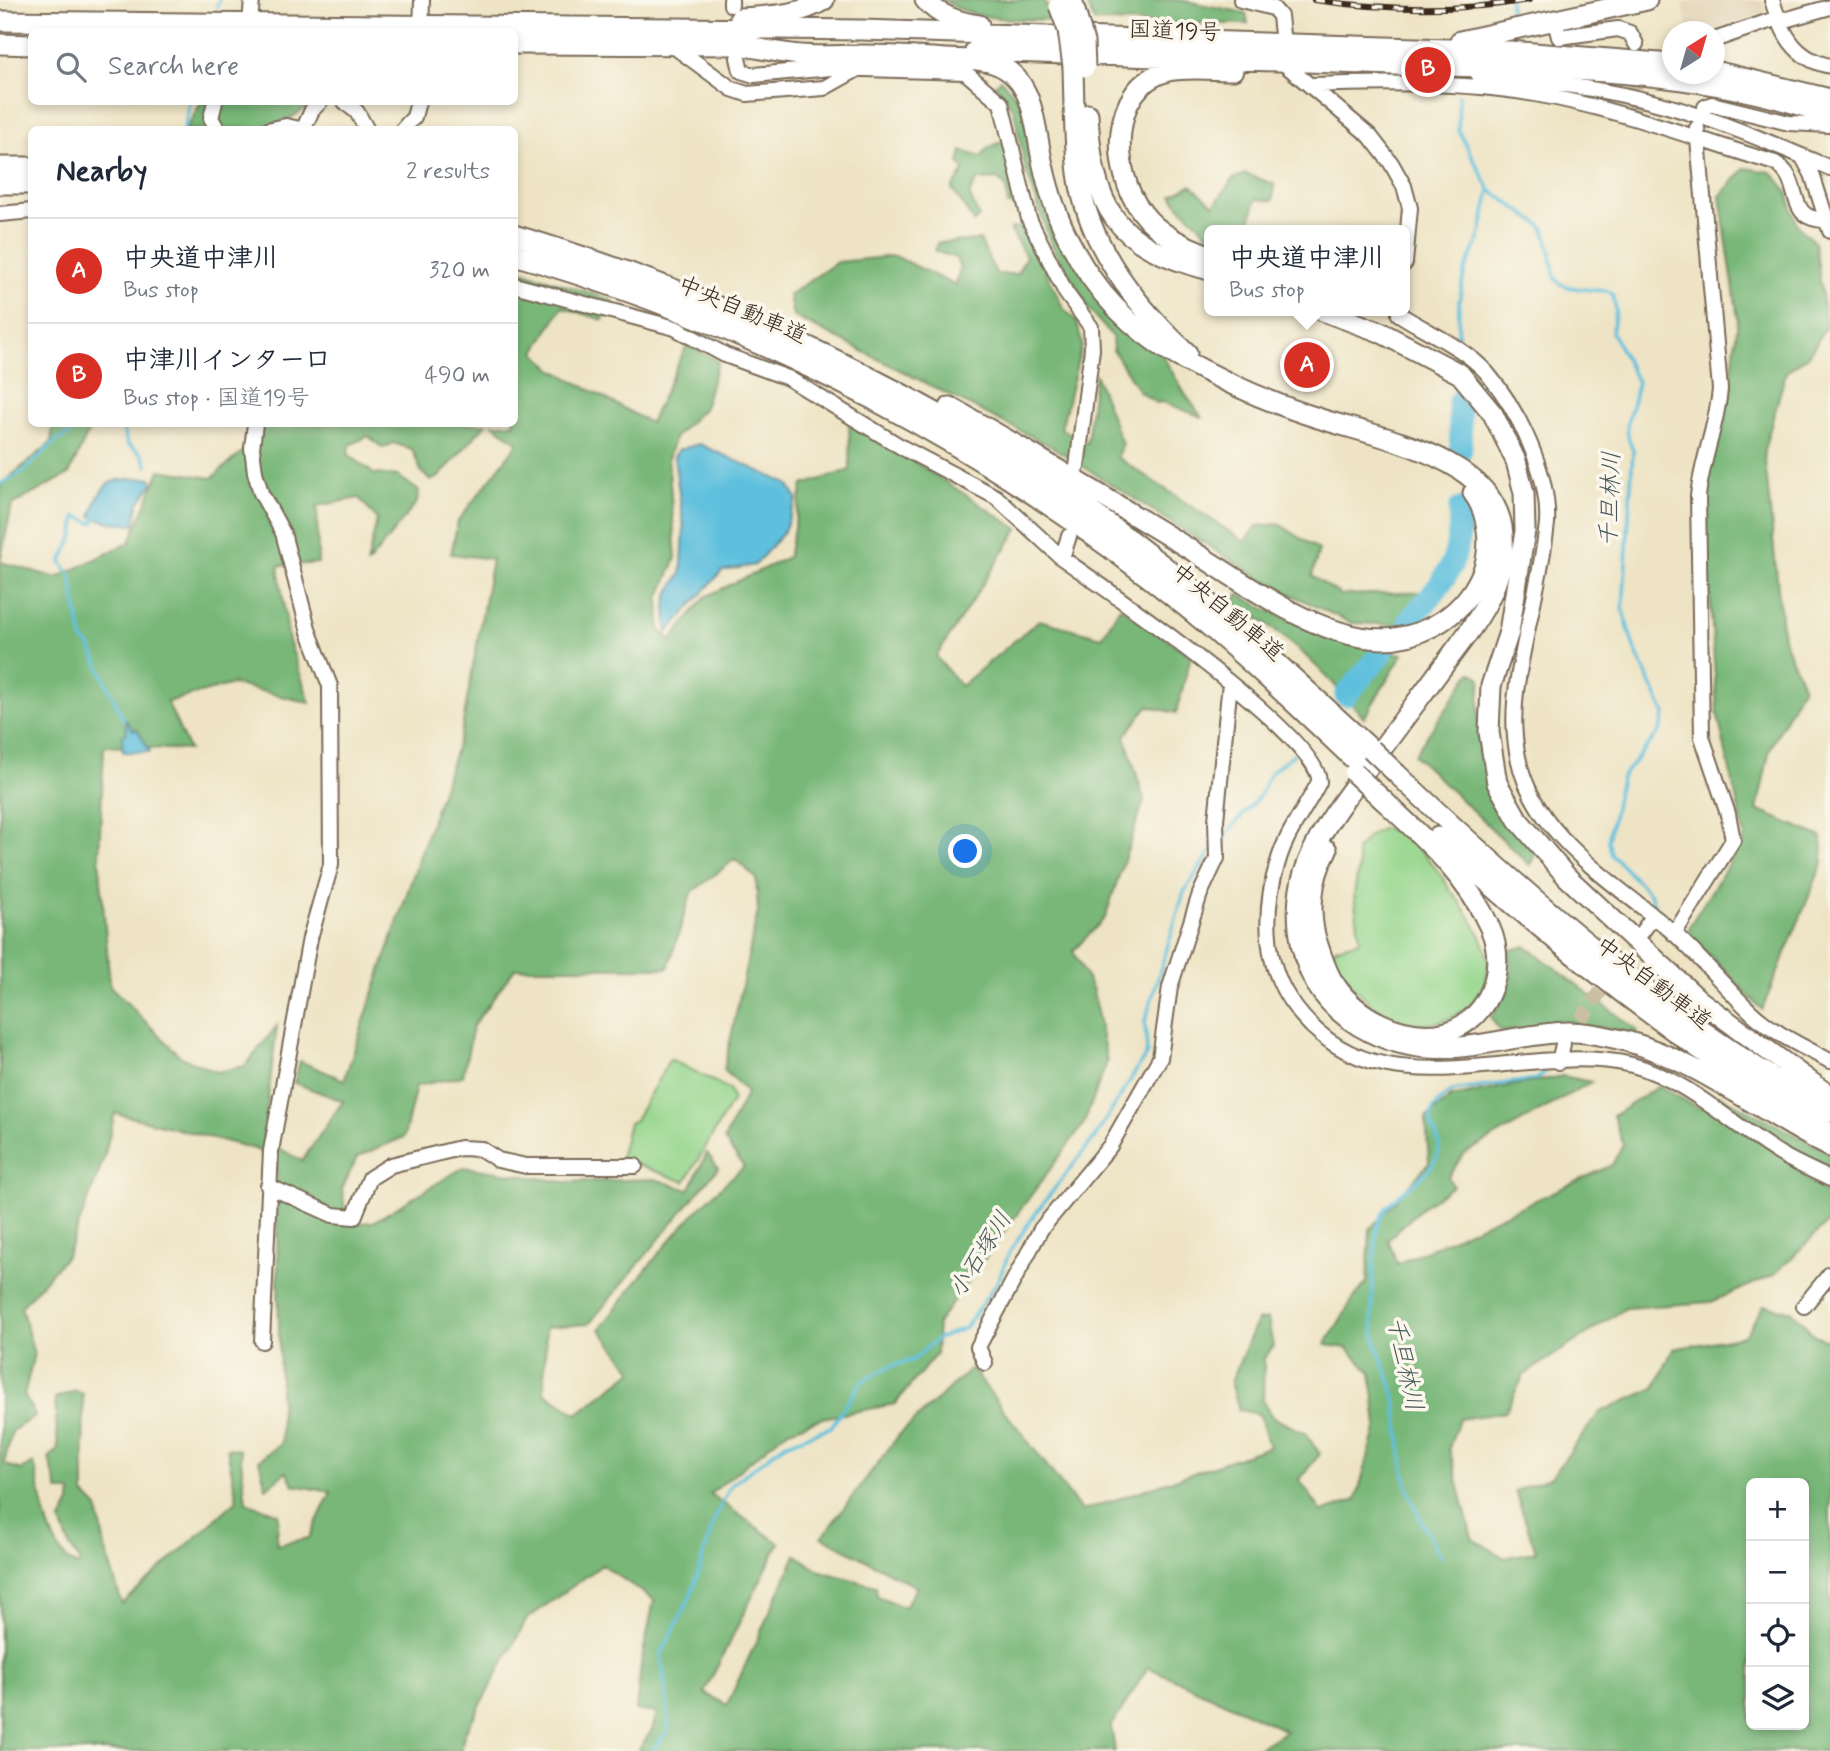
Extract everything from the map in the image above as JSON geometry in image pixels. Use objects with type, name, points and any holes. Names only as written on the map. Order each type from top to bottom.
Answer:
[{"type":"highway","points":[[583,29],[650,19],[719,21],[789,13],[813,7],[824,0]]},
{"type":"highway","points":[[925,0],[943,15],[974,24],[1166,33],[1221,43]]},
{"type":"highway","points":[[1421,50],[1436,43],[1559,37],[1647,0]]},
{"type":"highway","points":[[1063,2],[1079,67],[1093,164],[1110,212],[1138,243],[1178,262],[1204,269]]},
{"type":"highway","name":"国道19号","points":[[0,21],[250,23],[392,28]]},
{"type":"highway","name":"国道19号","points":[[518,29],[862,30],[1221,43],[1286,58]]},
{"type":"highway","name":"国道19号","points":[[518,44],[671,44],[738,52],[1286,58],[1421,50],[1559,37],[1662,62]]},
{"type":"highway","points":[[0,44],[28,45]]},
{"type":"highway","points":[[738,52],[977,60],[997,65],[1013,75],[1028,97],[1056,209],[1071,245],[1091,279],[1110,303],[1157,344],[1209,372],[1318,418],[1433,456],[1469,475],[1494,505],[1503,528],[1502,564],[1494,592],[1469,632],[1327,824],[1303,876],[1299,929],[1304,960],[1317,986],[1338,1011],[1359,1027],[1411,1048],[1440,1051],[1557,1032],[1581,1032],[1632,1043],[1687,1067],[1830,1146]]},
{"type":"highway","points":[[1204,253],[1184,246],[1160,230],[1142,213],[1129,191],[1122,163],[1119,135],[1128,106],[1144,84],[1168,71],[1286,58],[1322,70],[1337,63],[1627,74],[1754,94],[1830,115]]},
{"type":"highway","points":[[1079,67],[1078,174],[1097,235],[1111,264],[1144,309],[1209,372]]},
{"type":"highway","points":[[1725,74],[1830,99]]},
{"type":"highway","points":[[0,167],[28,167]]},
{"type":"highway","points":[[0,184],[28,184]]},
{"type":"highway","name":"中央自動車道","points":[[518,236],[648,278],[843,363],[984,442],[1104,522],[1201,598],[1361,762]]},
{"type":"highway","name":"中央自動車道","points":[[518,256],[640,296],[804,363],[947,439],[1097,539],[1192,612],[1389,787],[1486,881],[1617,991],[1741,1078],[1830,1133]]},
{"type":"highway","points":[[1337,316],[1380,332],[1460,374],[1480,395],[1505,437],[1519,472],[1524,493],[1525,531],[1509,632],[1491,686],[1489,732],[1497,783],[1518,820],[1567,877],[1699,1000],[1830,1096]]},
{"type":"highway","points":[[843,363],[929,395],[1082,483],[1284,607],[1361,637],[1394,638],[1417,634],[1440,623],[1463,605],[1486,564],[1488,544],[1480,503],[1466,484],[1433,456]]},
{"type":"highway","points":[[1389,787],[1429,843],[1461,880],[1491,929],[1498,953],[1495,982],[1482,1006],[1470,1019],[1453,1029],[1436,1034],[1393,1030],[1350,1003],[1334,985],[1314,935],[1311,907],[1315,884],[1324,856],[1342,825],[1476,641],[1501,602],[1520,558]]},
{"type":"highway","name":"中央自動車道","points":[[1389,787],[1488,860],[1628,976],[1749,1063],[1830,1112]]},
{"type":"street","points":[[250,23],[252,0]]},
{"type":"street","points":[[421,28],[422,0]]},
{"type":"street","points":[[1241,0],[1273,8],[1280,16],[1286,58],[1336,110],[1370,136],[1404,186],[1410,208],[1408,225]]},
{"type":"street","points":[[1772,0],[1789,43],[1800,56],[1830,66]]},
{"type":"street","points":[[1725,36],[1778,18],[1788,19],[1830,7]]},
{"type":"street","points":[[1559,37],[1618,29],[1630,33],[1636,44]]},
{"type":"street","points":[[671,44],[732,89],[747,94],[824,88],[860,68]]},
{"type":"street","points":[[738,52],[741,71],[754,75],[860,68],[965,72],[1001,103],[1030,219],[1066,292],[1091,327],[1092,349],[1077,467]]},
{"type":"street","points":[[1440,66],[1451,73],[1529,80],[1663,105],[1830,168]]},
{"type":"street","points":[[1312,85],[1404,85],[1512,91],[1635,115],[1698,134],[1782,167],[1791,178],[1801,212],[1828,226]]},
{"type":"street","points":[[1704,107],[1712,104],[1789,123],[1830,125]]},
{"type":"street","points":[[214,105],[211,118],[216,126]]},
{"type":"street","points":[[305,126],[317,105]]},
{"type":"street","points":[[348,105],[365,126]]},
{"type":"street","points":[[406,126],[414,117],[417,105]]},
{"type":"street","points":[[1674,934],[1733,840],[1728,814],[1702,737],[1698,496],[1700,476],[1718,412],[1720,389],[1698,134]]},
{"type":"street","points":[[1802,156],[1822,201],[1828,226]]},
{"type":"street","points":[[1822,201],[1823,186],[1830,177]]},
{"type":"street","points":[[0,214],[28,211]]},
{"type":"street","points":[[518,286],[675,328],[725,355],[788,378],[902,448],[996,496],[1062,558],[1157,623],[1230,683],[1291,739],[1320,775],[1278,860],[1267,919],[1280,985],[1314,1030],[1333,1045],[1381,1064],[1410,1068],[1483,1068],[1559,1062],[1633,1065],[1664,1077],[1784,1156],[1830,1179]]},
{"type":"street","points":[[1402,316],[1467,357],[1486,373],[1520,424],[1538,467],[1547,522],[1513,712],[1518,759],[1525,783],[1557,832],[1652,918],[1674,934],[1751,1012],[1783,1036],[1830,1061]]},
{"type":"street","points":[[255,427],[252,448],[261,493],[285,541],[309,632],[330,686],[331,865],[304,965],[271,1151],[262,1341]]},
{"type":"street","points":[[1062,558],[1069,536]]},
{"type":"street","points":[[985,1363],[978,1347],[983,1333],[1007,1298],[1041,1229],[1110,1146],[1160,1058],[1170,987],[1200,894],[1217,858],[1230,683]]},
{"type":"street","points":[[1642,932],[1652,918]]},
{"type":"street","points":[[1559,1062],[1563,1044]]},
{"type":"street","points":[[268,1186],[333,1214],[354,1217],[370,1178],[391,1165],[460,1148],[481,1149],[498,1160],[526,1166],[635,1166]]},
{"type":"street","points":[[1804,1306],[1830,1275]]},
{"type":"shaded area","points":[[1693,0],[1762,0],[1766,17],[1725,31],[1725,21],[1687,21],[1682,4]]},
{"type":"green space","points":[[943,0],[1044,0],[1053,20],[982,16]]},
{"type":"green space","points":[[1084,0],[1180,0],[1246,13],[1248,24],[1095,22]]},
{"type":"green space","points":[[1000,79],[1017,97],[1027,118],[1064,239],[1161,353],[1202,417],[1163,402],[1156,403],[1139,391],[1113,350],[1112,336],[1090,311],[1051,244],[1025,167],[1014,111],[995,85]]},
{"type":"green space","points":[[199,105],[308,105],[290,118],[267,126],[188,126]]},
{"type":"green space","points":[[1005,140],[1022,206],[1008,205],[1006,187],[998,179],[978,180],[969,194],[979,217],[974,222],[952,189],[964,171],[959,162],[962,151],[981,157],[988,148]]},
{"type":"green space","points":[[1745,168],[1771,172],[1787,191],[1798,226],[1815,242],[1826,326],[1810,354],[1786,372],[1764,450],[1783,638],[1803,686],[1770,749],[1757,810],[1822,837],[1823,862],[1762,1010],[1723,968],[1688,936],[1690,925],[1745,838],[1717,712],[1703,479],[1729,395],[1738,319],[1720,196]]},
{"type":"green space","points":[[1245,174],[1274,184],[1273,201],[1256,199],[1250,221],[1257,225],[1204,225],[1204,230],[1172,195],[1191,185],[1214,205],[1233,179]]},
{"type":"green space","points":[[1026,226],[1063,308],[1077,322],[1082,344],[1061,429],[1087,443],[1095,374],[1122,444],[1117,457],[1245,542],[1257,526],[1279,524],[1319,550],[1312,576],[1341,595],[1426,592],[1397,625],[1351,623],[1267,583],[1054,448],[793,316],[789,295],[837,262],[895,256],[956,286],[960,269],[956,258],[935,251],[937,243],[980,240],[996,274],[1017,274],[1026,257],[1010,229]]},
{"type":"green space","points":[[518,270],[612,300],[603,320],[562,307],[535,352],[552,369],[650,423],[687,345],[718,361],[704,408],[675,437],[668,458],[676,558],[659,598],[660,630],[671,641],[705,597],[788,557],[803,485],[850,470],[849,419],[1018,529],[936,657],[961,686],[1039,620],[1102,637],[1120,607],[1191,656],[1176,713],[1148,706],[1125,736],[1144,800],[1105,918],[1073,951],[1093,991],[1107,1062],[1084,1123],[938,1322],[936,1354],[895,1404],[822,1418],[787,1431],[710,1494],[779,1543],[704,1693],[727,1705],[796,1555],[820,1571],[876,1586],[877,1596],[904,1607],[917,1587],[822,1537],[899,1435],[971,1368],[1082,1511],[1269,1447],[1259,1414],[1239,1410],[1231,1382],[1257,1321],[1268,1319],[1273,1347],[1264,1358],[1263,1401],[1272,1417],[1305,1433],[1320,1454],[1299,1479],[1322,1512],[1356,1500],[1377,1426],[1371,1372],[1347,1348],[1325,1345],[1353,1299],[1367,1282],[1370,1229],[1429,1163],[1426,1118],[1451,1097],[1563,1076],[1591,1082],[1464,1154],[1448,1177],[1453,1186],[1425,1205],[1388,1239],[1397,1264],[1612,1165],[1623,1145],[1613,1116],[1659,1086],[1700,1109],[1719,1095],[1830,1153],[1830,1168],[1814,1161],[1804,1177],[1828,1195],[1828,1222],[1774,1275],[1711,1302],[1626,1308],[1524,1375],[1505,1412],[1459,1419],[1449,1448],[1472,1538],[1505,1558],[1536,1551],[1515,1491],[1551,1477],[1600,1412],[1655,1388],[1673,1349],[1744,1336],[1764,1305],[1792,1311],[1814,1335],[1830,1341],[1830,1751],[1254,1751],[1286,1731],[1148,1667],[1111,1727],[1115,1751],[638,1751],[652,1730],[657,1713],[636,1710],[641,1665],[654,1600],[602,1565],[527,1619],[464,1735],[461,1751],[0,1751],[0,562],[57,578],[130,542],[160,470],[212,478],[258,438],[260,427],[483,427],[439,477],[430,481],[421,471],[412,449],[393,443],[383,448],[368,436],[350,445],[348,454],[374,474],[398,476],[419,491],[417,502],[367,565],[377,519],[359,498],[317,506],[318,563],[278,566],[289,641],[310,703],[233,684],[167,702],[189,750],[104,746],[99,855],[110,986],[181,1057],[217,1072],[245,1066],[277,1026],[263,1139],[302,1161],[343,1101],[294,1083],[300,1061],[344,1080],[461,734],[492,559],[451,554],[458,521],[518,443],[497,427],[518,427]],"holes":[[[735,859],[756,878],[758,911],[724,1070],[747,1092],[724,1140],[744,1167],[685,1223],[600,1329],[633,1371],[577,1414],[544,1392],[546,1327],[589,1324],[718,1168],[707,1153],[689,1190],[655,1179],[565,1182],[464,1167],[373,1222],[347,1224],[342,1189],[357,1157],[404,1137],[416,1086],[463,1076],[473,1026],[515,968],[668,968],[691,893]],[[115,1113],[255,1149],[276,1160],[281,1444],[259,1460],[266,1488],[286,1472],[294,1485],[331,1492],[309,1538],[276,1545],[279,1514],[246,1502],[240,1450],[227,1448],[237,1500],[122,1604],[105,1548],[98,1508],[84,1494],[83,1394],[76,1391],[55,1398],[58,1449],[49,1458],[58,1491],[71,1491],[70,1503],[61,1521],[70,1547],[80,1561],[78,1566],[67,1559],[52,1535],[34,1463],[21,1470],[4,1464],[12,1431],[35,1416],[24,1395],[34,1354],[21,1307],[67,1255],[103,1161]]]},
{"type":"green space","points":[[53,427],[91,427],[69,474],[12,505],[0,562],[0,485],[51,443]]},
{"type":"green space","points":[[1238,594],[1317,632],[1359,645],[1403,654],[1364,718],[1335,685],[1288,640],[1234,604]]},
{"type":"green space","points":[[1471,672],[1481,678],[1479,733],[1487,772],[1506,808],[1536,852],[1530,865],[1414,755]]},
{"type":"green space","points":[[1383,828],[1412,842],[1428,858],[1470,917],[1486,950],[1486,980],[1479,993],[1470,1005],[1444,1020],[1429,1024],[1414,1023],[1388,1014],[1354,988],[1330,954],[1337,947],[1360,941],[1354,895],[1359,865],[1356,850],[1369,836]]},
{"type":"green space","points":[[1526,946],[1638,1031],[1633,1035],[1600,1027],[1568,1026],[1501,1032],[1491,1018],[1508,986],[1511,969],[1508,951]]},
{"type":"green space","points":[[670,1059],[729,1089],[733,1100],[685,1182],[620,1158],[629,1123],[635,1120]]},
{"type":"water","points":[[699,444],[788,484],[797,499],[783,533],[755,565],[722,571],[667,633],[666,605],[669,592],[681,574],[684,528],[674,457],[678,450]]},
{"type":"water","points":[[151,478],[153,483],[138,504],[135,525],[108,522],[91,516],[100,493],[111,482]]},
{"type":"water","points":[[125,718],[133,730],[137,729],[150,752],[123,752],[122,736],[127,733]]},
{"type":"waterway","points":[[217,7],[219,0]]},
{"type":"waterway","name":"千旦林川","points":[[1510,0],[1510,21]]},
{"type":"waterway","name":"千旦林川","points":[[1459,95],[1458,130],[1490,190],[1543,227],[1556,278],[1561,284],[1570,287],[1608,291],[1613,295],[1616,310],[1612,332],[1637,382],[1627,431],[1633,451],[1623,610],[1634,648],[1665,714],[1660,731],[1621,778],[1608,841],[1612,855],[1651,895],[1657,913]]},
{"type":"waterway","points":[[185,126],[189,105]]},
{"type":"waterway","name":"小石塚川","points":[[1458,342],[1459,301],[1465,270],[1480,237],[1490,190]]},
{"type":"waterway","name":"小石塚川","points":[[1459,401],[1461,450]]},
{"type":"waterway","points":[[0,484],[24,471],[56,441],[82,427]]},
{"type":"waterway","points":[[123,427],[127,444],[142,454],[147,466]]},
{"type":"waterway","name":"小石塚川","points":[[1409,621],[1441,583],[1454,559],[1458,545],[1460,509]]},
{"type":"waterway","points":[[97,517],[93,523],[76,516],[74,535],[61,562],[71,576],[82,639],[90,646],[123,719]]},
{"type":"waterway","name":"小石塚川","points":[[1346,695],[1382,653]]},
{"type":"waterway","name":"小石塚川","points":[[1221,840],[1260,795],[1271,772],[1294,754]]},
{"type":"waterway","name":"小石塚川","points":[[651,1751],[667,1732],[669,1720],[661,1655],[691,1595],[715,1518],[731,1485],[785,1444],[831,1427],[862,1381],[891,1366],[913,1360],[937,1339],[965,1328],[998,1281],[1010,1251],[1037,1211],[1095,1137],[1147,1053],[1145,1021],[1184,892],[1211,851]]},
{"type":"waterway","name":"千旦林川","points":[[1440,1557],[1408,1488],[1393,1390],[1373,1328],[1373,1290],[1379,1221],[1390,1203],[1423,1175],[1436,1159],[1438,1141],[1431,1120],[1432,1112],[1439,1102],[1452,1091],[1537,1079],[1545,1072]]},
{"type":"tunnel","points":[[1635,110],[1636,44]]},
{"type":"tunnel","points":[[1568,1037],[1642,934]]},
{"type":"railway","points":[[1314,0],[1422,8],[1529,0]]},
{"type":"place","name":"中津川インター口","points":[[1428,70]]},
{"type":"place","name":"中央道中津川","points":[[1307,365]]}]
